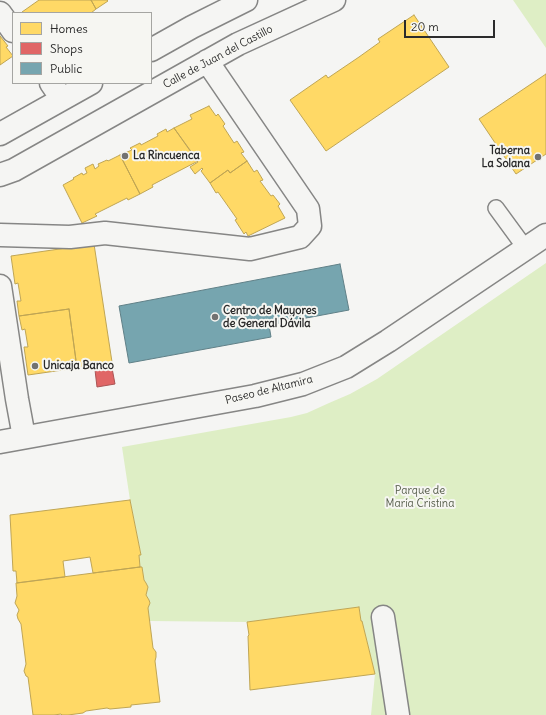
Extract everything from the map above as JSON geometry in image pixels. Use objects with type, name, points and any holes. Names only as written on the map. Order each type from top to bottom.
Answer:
[{"type":"street","points":[[152,49],[192,27],[246,0]]},
{"type":"street","name":"Calle de Juan del Castillo","points":[[0,175],[14,170],[238,44],[334,0]]},
{"type":"street","points":[[0,13],[12,30]]},
{"type":"street","points":[[0,235],[70,237],[105,233],[250,249],[300,237],[310,226],[308,209],[207,61]]},
{"type":"street","points":[[0,134],[56,91],[87,84]]},
{"type":"street","name":"Paseo de Altamira","points":[[0,442],[255,396],[303,384],[346,367],[388,341],[546,235]]},
{"type":"street","points":[[0,286],[24,437]]},
{"type":"street","points":[[383,617],[398,715]]},
{"type":"lane","points":[[496,208],[526,249]]},
{"type":"green space","points":[[513,0],[546,0],[546,48]]},
{"type":"green space","name":"Parque de María Cristina","points":[[546,263],[546,715],[371,715],[375,674],[361,621],[359,607],[247,622],[149,621],[148,608],[150,603],[146,594],[148,587],[144,580],[142,567],[140,567],[139,555],[141,554],[130,500],[122,447],[307,413],[350,394],[377,379]]},
{"type":"building: Homes","points":[[39,0],[91,0],[96,9],[92,12],[22,12]]},
{"type":"building: Homes","points":[[91,0],[107,0],[108,1],[96,9]]},
{"type":"building: Homes","points":[[414,15],[449,67],[326,151],[290,100],[326,75],[328,78],[359,57],[380,42],[378,39]]},
{"type":"building: Homes","points":[[0,36],[8,46],[6,47],[12,57],[0,65]]},
{"type":"building: Homes","points":[[546,74],[546,154],[516,174],[479,119]]},
{"type":"building: Homes","points":[[209,106],[216,116],[218,114],[225,124],[223,126],[234,143],[237,141],[244,152],[241,153],[247,161],[230,173],[228,170],[210,183],[201,171],[203,169],[202,168],[195,174],[190,167],[198,162],[174,128],[192,119],[190,115]]},
{"type":"building: Homes","points":[[174,128],[198,161],[152,185],[153,187],[140,194],[120,155],[132,150],[130,148],[140,143],[141,145],[158,136],[157,134],[166,129],[167,132]]},
{"type":"building: Homes","points":[[120,155],[140,194],[128,200],[127,198],[95,214],[97,216],[82,223],[63,185],[82,173],[83,175],[87,173],[85,168],[93,164],[95,169],[99,166],[98,164]]},
{"type":"building: Homes","points":[[247,161],[254,172],[257,170],[263,180],[260,181],[271,196],[273,195],[280,204],[278,206],[285,218],[248,236],[246,232],[244,234],[235,220],[237,219],[218,192],[216,193],[210,183],[228,170],[230,173]]},
{"type":"building: Homes","points":[[94,244],[112,362],[77,368],[69,309],[19,316],[17,301],[21,301],[18,283],[15,284],[11,256]]},
{"type":"building: Homes","points":[[69,309],[77,368],[28,375],[24,347],[28,347],[25,329],[22,330],[19,316]]},
{"type":"building: Homes","points":[[130,500],[141,555],[139,555],[140,567],[93,573],[90,557],[63,561],[65,577],[17,583],[16,571],[13,571],[10,515]]},
{"type":"building: Homes","points":[[142,567],[144,580],[148,587],[146,595],[150,603],[148,608],[153,648],[156,652],[155,661],[160,702],[131,705],[131,707],[107,708],[68,715],[33,715],[28,677],[24,671],[26,664],[21,624],[17,615],[19,610],[15,603],[17,596],[16,583]]},
{"type":"building: Homes","points":[[359,607],[361,621],[375,674],[250,690],[249,635],[247,622]]},
{"type":"building: Shops","points":[[112,368],[115,384],[97,387],[95,370]]},
{"type":"building: Public","name":"Centro de Mayores de General Dávila","points":[[340,264],[349,310],[269,325],[271,337],[129,363],[119,306]]},
{"type":"place","name":"La Rincuenca","points":[[125,156]]},
{"type":"place","name":"Taberna La Solana","points":[[538,157]]},
{"type":"place","name":"Centro de Mayores de General Dávila","points":[[215,317]]},
{"type":"place","name":"Unicaja Banco","points":[[35,366]]}]
